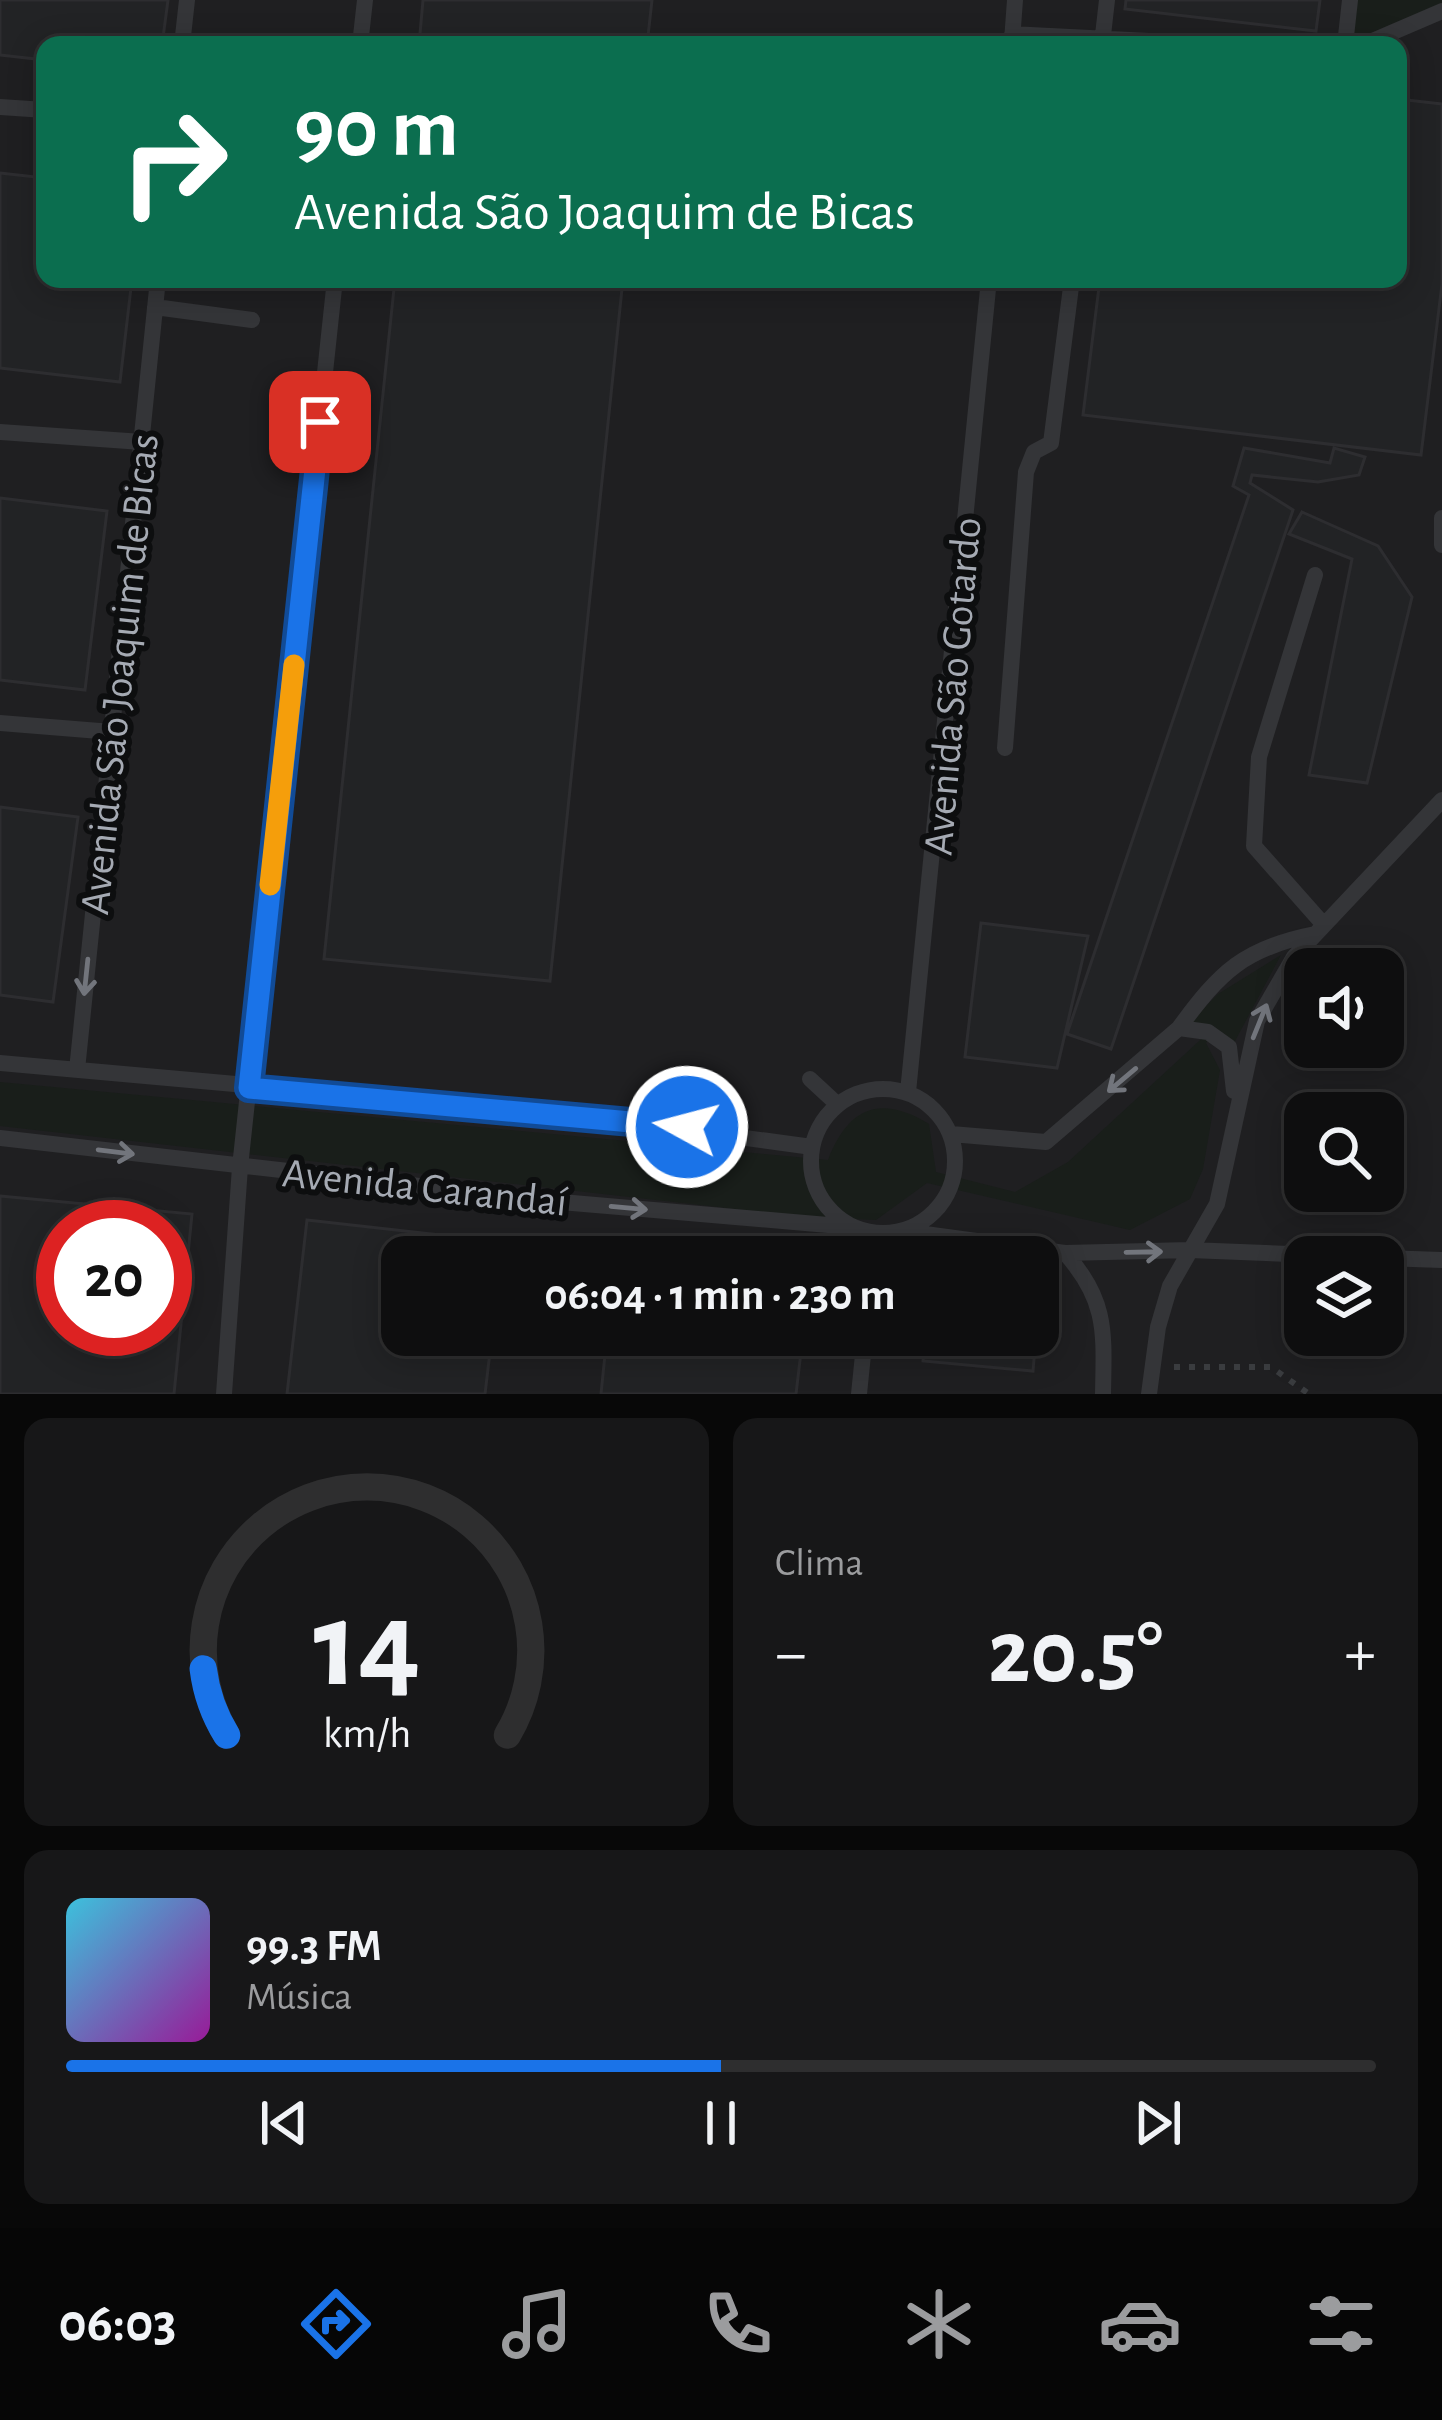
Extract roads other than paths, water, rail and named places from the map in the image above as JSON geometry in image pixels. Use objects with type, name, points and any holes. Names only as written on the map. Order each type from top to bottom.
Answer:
[{"type":"lane","points":[[183,36],[187,0]]},
{"type":"lane","points":[[361,36],[365,0]]},
{"type":"lane","points":[[1012,36],[1016,0]]},
{"type":"lane","points":[[1103,36],[1107,0]]},
{"type":"lane","points":[[1347,36],[1350,0]]},
{"type":"lane","points":[[1384,36],[1442,11]]},
{"type":"lane","points":[[0,107],[36,109]]},
{"type":"lane","name":"Avenida São Joaquim de Bicas","points":[[77,1070],[157,288]]},
{"type":"lane","points":[[224,1394],[240,1167],[334,288]]},
{"type":"lane","name":"Avenida São Gotardo","points":[[908,1093],[988,288]]},
{"type":"lane","name":"Avenida São Gotardo","points":[[1005,748],[1026,472],[1034,452],[1052,443],[1071,288]]},
{"type":"lane","points":[[155,307],[252,320]]},
{"type":"lane","points":[[0,432],[142,442]]},
{"type":"lane","points":[[1442,518],[1442,545]]},
{"type":"lane","points":[[1316,574],[1258,757],[1254,846],[1320,930]]},
{"type":"lane","points":[[0,723],[112,732]]},
{"type":"lane","points":[[1149,1394],[1170,1286],[1217,1204],[1257,1021],[1294,957],[1442,800]]},
{"type":"lane","points":[[952,1134],[1046,1142],[1179,1028],[1219,974],[1259,949],[1320,930]]},
{"type":"lane","points":[[1179,1028],[1208,1032],[1229,1047],[1234,1116]]},
{"type":"lane","name":"Avenida Carandaí","points":[[0,1063],[687,1127],[812,1147]]},
{"type":"lane","points":[[810,1079],[837,1104]]},
{"type":"lane","points":[[903,1232],[921,1223],[949,1193],[956,1154],[952,1134],[926,1102],[883,1088],[837,1104],[820,1124],[812,1147],[810,1171],[818,1194],[851,1227],[875,1234],[903,1232],[1066,1253],[1284,1254]]},
{"type":"lane","points":[[687,1100],[687,1127]]},
{"type":"lane","name":"Avenida Carandaí","points":[[0,1138],[240,1167],[851,1227]]},
{"type":"lane","points":[[1066,1253],[1097,1295],[1104,1326],[1103,1394]]},
{"type":"lane","points":[[1404,1259],[1442,1260]]},
{"type":"lane","points":[[859,1394],[863,1356]]}]
